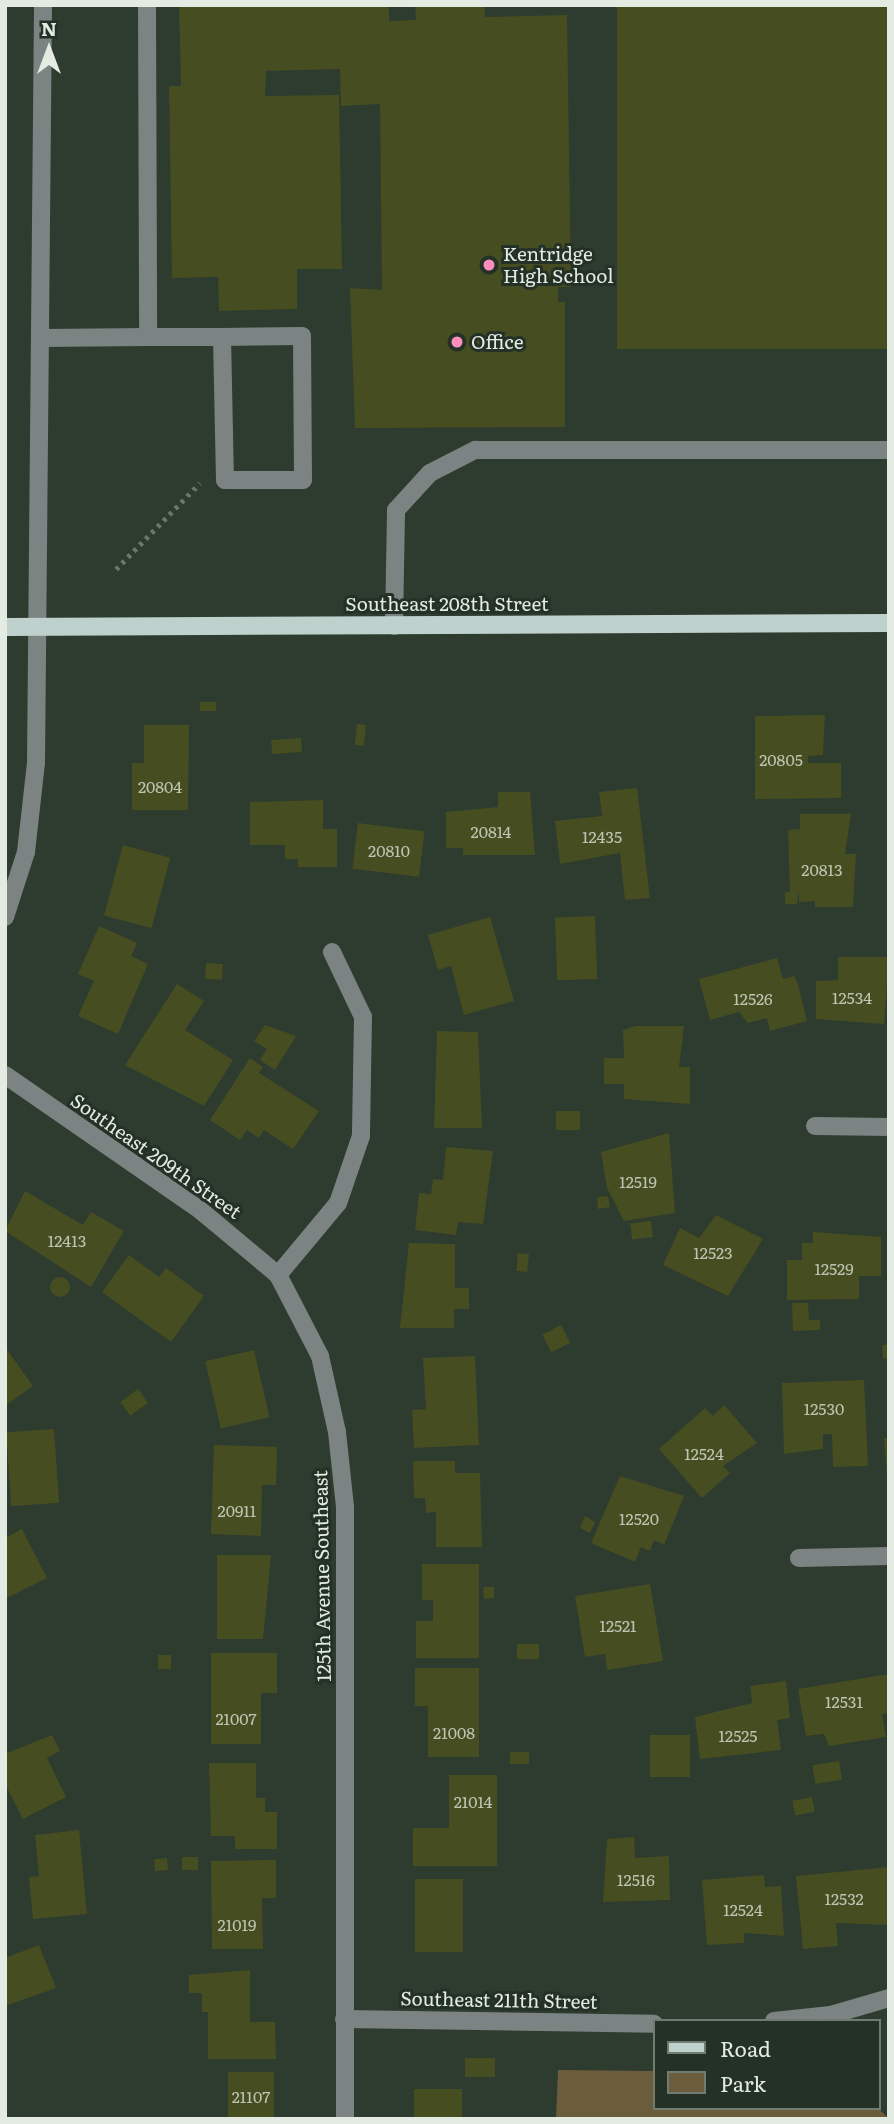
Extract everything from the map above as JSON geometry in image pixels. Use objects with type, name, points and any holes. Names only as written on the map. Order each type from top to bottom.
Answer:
[{"type":"main road","name":"Southeast 208th Street","points":[[5,627],[889,623]]},
{"type":"street","points":[[5,917],[18,886],[31,813],[39,627],[43,5]]},
{"type":"street","points":[[147,5],[148,337]]},
{"type":"street","points":[[41,338],[302,336],[303,480],[225,480],[222,337]]},
{"type":"street","points":[[394,625],[396,510],[430,473],[475,450],[889,450]]},
{"type":"street","points":[[278,1275],[338,1203],[361,1136],[363,1017],[331,952]]},
{"type":"street","name":"Southeast 209th Street","points":[[5,1075],[200,1210],[278,1275]]},
{"type":"street","points":[[815,1126],[889,1128]]},
{"type":"street","name":"125th Avenue Southeast","points":[[278,1275],[320,1356],[342,1470],[345,2119]]},
{"type":"street","points":[[799,1558],[889,1556]]},
{"type":"street","points":[[793,2019],[831,2015],[889,1998]]},
{"type":"street","name":"Southeast 211th Street","points":[[344,2019],[652,2024]]},
{"type":"path","points":[[117,569],[225,457]]},
{"type":"green space","points":[[558,2070],[652,2071],[652,2110],[880,2110],[889,2119],[556,2119]]},
{"type":"building","points":[[179,5],[389,5],[389,21],[416,20],[415,5],[484,5],[485,17],[567,15],[571,287],[558,287],[558,302],[565,302],[565,427],[355,428],[350,288],[382,290],[380,104],[341,106],[340,69],[266,71],[265,96],[339,95],[342,269],[297,269],[297,309],[219,311],[218,277],[172,278],[169,86],[181,86]]},
{"type":"building","points":[[617,5],[889,5],[889,349],[617,349]]},
{"type":"building","points":[[200,702],[216,702],[216,711],[200,711]]},
{"type":"building","points":[[825,715],[823,755],[808,756],[808,763],[841,763],[841,798],[755,799],[755,716]]},
{"type":"building","points":[[357,724],[366,725],[364,746],[355,745]]},
{"type":"building","points":[[144,725],[189,725],[188,810],[132,810],[132,763],[144,763]]},
{"type":"building","points":[[301,738],[302,752],[272,754],[271,740]]},
{"type":"building","points":[[637,788],[650,898],[625,900],[620,853],[560,864],[555,821],[602,816],[599,792]]},
{"type":"building","points":[[498,792],[530,792],[535,855],[463,855],[463,848],[446,848],[446,812],[498,807]]},
{"type":"building","points":[[323,800],[323,829],[337,829],[337,867],[298,867],[298,859],[285,859],[285,845],[250,845],[250,802]]},
{"type":"building","points":[[800,814],[851,814],[845,854],[856,854],[853,907],[815,907],[815,901],[799,902],[799,891],[797,904],[785,904],[785,892],[790,892],[788,830],[800,829]]},
{"type":"building","points":[[358,823],[425,831],[419,877],[352,869]]},
{"type":"building","points":[[123,845],[170,858],[151,928],[104,916]]},
{"type":"building","points":[[595,916],[597,979],[557,980],[555,917]]},
{"type":"building","points":[[490,917],[514,1001],[464,1015],[451,966],[438,970],[428,935]]},
{"type":"building","points":[[99,926],[137,943],[131,956],[148,964],[118,1034],[78,1016],[94,981],[78,974]]},
{"type":"building","points":[[838,957],[889,957],[884,1024],[816,1019],[816,981],[838,980]]},
{"type":"building","points":[[777,958],[783,979],[794,976],[798,984],[807,1021],[770,1031],[767,1018],[748,1023],[739,1012],[710,1020],[699,979]]},
{"type":"building","points":[[206,963],[223,964],[222,980],[205,979]]},
{"type":"building","points":[[177,984],[204,1001],[185,1030],[233,1060],[204,1106],[125,1065]]},
{"type":"building","points":[[265,1025],[296,1036],[275,1070],[260,1060],[267,1049],[254,1041]]},
{"type":"building","points":[[635,1026],[684,1026],[679,1067],[690,1067],[690,1104],[624,1099],[624,1084],[604,1084],[604,1058],[624,1058],[623,1030]]},
{"type":"building","points":[[437,1031],[478,1032],[482,1128],[434,1128]]},
{"type":"building","points":[[250,1058],[263,1067],[259,1073],[319,1111],[293,1149],[264,1130],[259,1138],[247,1130],[240,1140],[210,1120]]},
{"type":"building","points":[[556,1111],[580,1111],[580,1130],[556,1130]]},
{"type":"building","points":[[669,1133],[675,1213],[624,1221],[607,1188],[601,1152]]},
{"type":"building","points":[[446,1147],[493,1151],[483,1224],[458,1222],[456,1235],[415,1230],[419,1193],[431,1194],[433,1179],[443,1180]]},
{"type":"building","points":[[25,1191],[83,1225],[91,1212],[124,1231],[91,1287],[5,1231]]},
{"type":"building","points":[[608,1196],[610,1207],[598,1209],[597,1197]]},
{"type":"building","points":[[716,1215],[763,1239],[728,1296],[663,1265],[680,1228],[699,1238]]},
{"type":"building","points":[[651,1221],[653,1237],[632,1239],[630,1224]]},
{"type":"building","points":[[813,1232],[881,1237],[881,1276],[859,1276],[859,1299],[787,1300],[787,1260],[802,1260],[802,1243],[813,1243]]},
{"type":"building","points":[[409,1243],[455,1244],[455,1288],[469,1288],[469,1309],[454,1309],[454,1328],[400,1328]]},
{"type":"building","points":[[518,1253],[529,1254],[527,1272],[516,1271]]},
{"type":"building","points":[[129,1255],[159,1277],[166,1268],[204,1296],[171,1342],[102,1292]]},
{"type":"building","points":[[56,1277],[64,1277],[70,1287],[64,1297],[56,1297],[50,1291],[50,1283]]},
{"type":"building","points":[[792,1303],[808,1303],[809,1320],[820,1320],[820,1330],[793,1331]]},
{"type":"building","points":[[561,1325],[570,1343],[551,1352],[542,1335]]},
{"type":"building","points":[[889,1344],[889,1358],[883,1359],[882,1345]]},
{"type":"building","points":[[5,1347],[33,1386],[5,1406]]},
{"type":"building","points":[[254,1350],[270,1417],[221,1428],[205,1361]]},
{"type":"building","points":[[475,1356],[479,1445],[414,1448],[412,1410],[426,1409],[423,1358]]},
{"type":"building","points":[[864,1380],[868,1466],[833,1467],[832,1434],[823,1434],[823,1449],[784,1454],[782,1383]]},
{"type":"building","points":[[138,1389],[148,1403],[130,1416],[120,1402]]},
{"type":"building","points":[[724,1405],[757,1443],[723,1466],[730,1473],[702,1498],[659,1449],[705,1408],[713,1416]]},
{"type":"building","points":[[54,1429],[59,1503],[11,1506],[6,1432]]},
{"type":"building","points":[[884,1438],[889,1438],[889,1476],[887,1476]]},
{"type":"building","points":[[214,1445],[277,1447],[276,1485],[262,1485],[261,1536],[211,1534]]},
{"type":"building","points":[[413,1461],[455,1461],[455,1473],[480,1473],[482,1547],[436,1547],[436,1512],[426,1513],[425,1498],[414,1498]]},
{"type":"building","points":[[620,1476],[684,1496],[664,1545],[654,1540],[650,1551],[641,1547],[635,1562],[591,1543]]},
{"type":"building","points":[[585,1516],[595,1522],[590,1533],[580,1528]]},
{"type":"building","points":[[22,1529],[47,1578],[5,1599],[5,1538]]},
{"type":"building","points":[[217,1555],[271,1555],[263,1639],[217,1639]]},
{"type":"building","points":[[422,1564],[479,1564],[479,1658],[416,1658],[416,1621],[433,1621],[433,1600],[422,1600]]},
{"type":"building","points":[[650,1584],[663,1661],[607,1670],[605,1654],[585,1657],[575,1596]]},
{"type":"building","points":[[483,1587],[494,1587],[494,1598],[484,1599]]},
{"type":"building","points":[[517,1644],[539,1644],[539,1659],[517,1659]]},
{"type":"building","points":[[211,1653],[277,1653],[277,1693],[261,1693],[261,1744],[211,1744]]},
{"type":"building","points":[[158,1655],[171,1655],[171,1669],[158,1669]]},
{"type":"building","points":[[415,1668],[479,1668],[479,1757],[428,1757],[428,1706],[415,1706]]},
{"type":"building","points":[[889,1674],[889,1713],[882,1714],[886,1737],[829,1746],[824,1734],[806,1736],[798,1689]]},
{"type":"building","points":[[786,1681],[790,1718],[777,1720],[781,1750],[700,1759],[695,1717],[752,1703],[750,1686]]},
{"type":"building","points":[[52,1735],[60,1751],[47,1758],[66,1797],[23,1819],[5,1784],[5,1754]]},
{"type":"building","points":[[650,1735],[690,1735],[690,1777],[650,1777]]},
{"type":"building","points":[[510,1752],[529,1752],[529,1764],[510,1764]]},
{"type":"building","points":[[839,1761],[842,1780],[815,1784],[812,1765]]},
{"type":"building","points":[[209,1763],[256,1763],[256,1798],[265,1798],[265,1812],[277,1812],[277,1849],[235,1849],[235,1836],[211,1836]]},
{"type":"building","points":[[449,1775],[497,1775],[497,1866],[413,1866],[413,1828],[449,1828]]},
{"type":"building","points":[[812,1797],[815,1812],[795,1816],[792,1801]]},
{"type":"building","points":[[79,1830],[87,1914],[33,1919],[29,1877],[39,1876],[35,1835]]},
{"type":"building","points":[[634,1837],[635,1858],[669,1856],[670,1900],[603,1902],[607,1839]]},
{"type":"building","points":[[182,1857],[198,1857],[198,1870],[182,1870]]},
{"type":"building","points":[[167,1858],[168,1870],[155,1871],[154,1859]]},
{"type":"building","points":[[276,1860],[276,1898],[262,1898],[263,1949],[212,1949],[211,1861]]},
{"type":"building","points":[[889,1867],[889,1925],[836,1923],[838,1946],[803,1949],[796,1876]]},
{"type":"building","points":[[764,1875],[765,1887],[781,1886],[784,1936],[744,1933],[744,1943],[707,1945],[702,1880]]},
{"type":"building","points":[[415,1879],[463,1879],[463,1952],[415,1952]]},
{"type":"building","points":[[39,1945],[56,1988],[5,2006],[5,1958]]},
{"type":"building","points":[[250,1970],[250,2022],[275,2022],[276,2059],[208,2059],[208,2012],[202,2012],[202,1993],[189,1993],[189,1975]]},
{"type":"building","points":[[465,2058],[495,2058],[495,2077],[465,2077]]},
{"type":"building","points":[[228,2072],[274,2072],[274,2119],[228,2119]]},
{"type":"building","points":[[414,2089],[462,2089],[462,2119],[414,2119]]},
{"type":"place","name":"Kentridge High School","points":[[489,265]]},
{"type":"place","name":"Office","points":[[457,342]]}]
